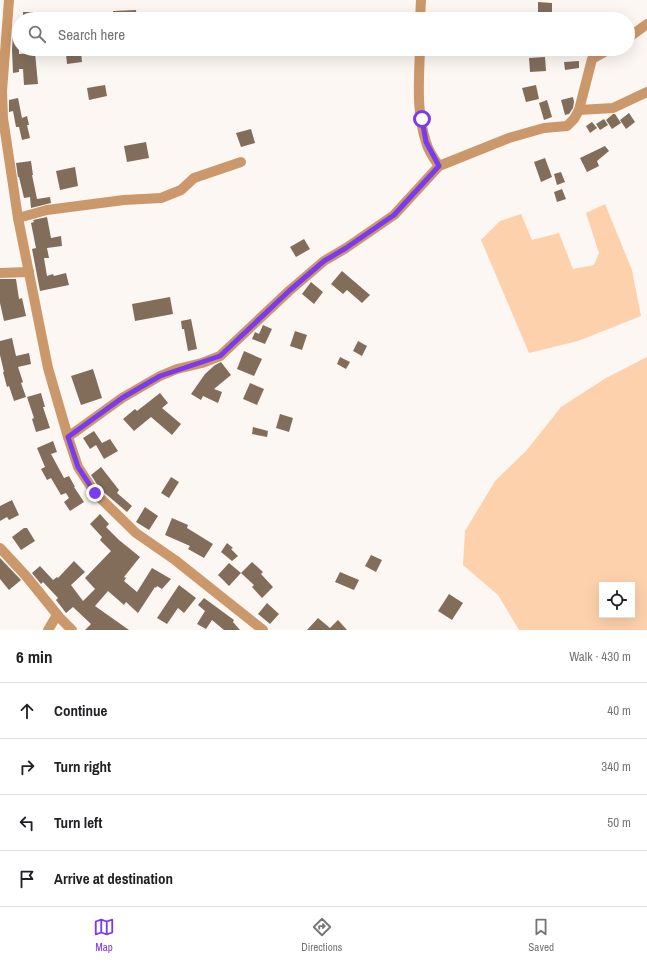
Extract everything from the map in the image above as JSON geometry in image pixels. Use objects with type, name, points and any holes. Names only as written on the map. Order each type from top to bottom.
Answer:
[{"type":"street","points":[[9,0],[2,91],[3,118],[18,218],[48,368],[78,467],[95,493],[136,533],[175,560],[263,630]]},
{"type":"street","points":[[420,12],[421,0]]},
{"type":"street","points":[[635,33],[647,24]]},
{"type":"street","points":[[420,56],[418,96],[426,142],[439,166]]},
{"type":"street","points":[[68,437],[122,398],[160,376],[220,356],[289,291],[324,261],[346,248],[394,215],[439,166],[509,138],[544,128],[567,126],[574,119],[579,110],[592,59],[597,56]]},
{"type":"street","points":[[579,110],[613,108],[647,92]]},
{"type":"street","points":[[18,218],[47,210],[124,200],[161,198],[181,190],[194,178],[241,162]]},
{"type":"street","points":[[0,273],[29,272]]},
{"type":"street","points":[[0,548],[26,576],[57,615],[72,630]]},
{"type":"street","points":[[48,630],[57,615]]},
{"type":"shaded area","points":[[605,204],[632,270],[641,316],[578,341],[529,353],[481,240],[500,221],[521,214],[532,240],[559,233],[573,269],[594,265],[599,253],[586,213]]},
{"type":"shaded area","points":[[647,357],[647,630],[519,630],[498,595],[463,565],[465,531],[495,481],[526,451],[561,407],[606,378]]},
{"type":"building","points":[[538,2],[552,3],[552,12],[538,12]]},
{"type":"building","points":[[136,10],[136,12],[113,12]]},
{"type":"building","points":[[12,56],[35,56],[38,84],[24,85],[23,69],[19,69],[19,72],[13,73]]},
{"type":"building","points":[[66,56],[81,56],[82,62],[67,64]]},
{"type":"building","points":[[545,57],[546,71],[530,72],[529,58]]},
{"type":"building","points":[[579,61],[579,68],[565,70],[564,62]]},
{"type":"building","points":[[105,85],[107,96],[89,100],[87,88]]},
{"type":"building","points":[[536,85],[539,99],[526,102],[522,88]]},
{"type":"building","points":[[573,97],[573,108],[569,114],[565,115],[561,100]]},
{"type":"building","points":[[18,98],[22,118],[27,116],[29,125],[27,125],[30,138],[22,140],[19,127],[16,127],[13,111],[9,112],[9,100]]},
{"type":"building","points":[[547,100],[552,117],[544,120],[539,103]]},
{"type":"building","points":[[629,113],[635,122],[626,129],[620,120]]},
{"type":"building","points":[[615,114],[621,123],[612,129],[606,120]]},
{"type":"building","points":[[604,119],[608,125],[600,130],[596,124]]},
{"type":"building","points":[[592,122],[597,128],[590,133],[586,126]]},
{"type":"building","points":[[251,129],[255,143],[241,147],[236,133]]},
{"type":"building","points":[[146,142],[149,158],[127,162],[124,146]]},
{"type":"building","points":[[605,146],[609,151],[597,161],[599,166],[587,172],[580,158]]},
{"type":"building","points":[[545,158],[552,177],[541,182],[534,162]]},
{"type":"building","points":[[31,161],[37,199],[50,197],[51,203],[31,208],[30,197],[24,198],[16,163]]},
{"type":"building","points":[[75,167],[78,186],[60,190],[56,171]]},
{"type":"building","points":[[561,172],[565,182],[557,185],[554,174]]},
{"type":"building","points":[[562,189],[566,199],[557,202],[554,192]]},
{"type":"building","points":[[47,217],[51,238],[61,236],[62,246],[47,248],[49,258],[44,258],[47,276],[66,273],[69,285],[40,291],[32,249],[36,248],[31,223],[34,222],[33,220]]},
{"type":"building","points":[[304,239],[310,249],[296,257],[290,247]]},
{"type":"building","points":[[342,271],[370,295],[362,303],[347,290],[343,294],[331,284]]},
{"type":"building","points":[[0,279],[16,279],[19,299],[22,298],[26,316],[4,321],[0,303]]},
{"type":"building","points":[[311,282],[323,292],[314,304],[302,294]]},
{"type":"building","points":[[170,297],[173,314],[135,321],[132,304]]},
{"type":"building","points":[[191,319],[197,349],[188,351],[181,321]]},
{"type":"building","points":[[263,325],[272,329],[265,344],[252,339],[255,332],[259,334]]},
{"type":"building","points":[[295,331],[307,335],[302,350],[290,346]]},
{"type":"building","points":[[12,338],[16,356],[29,353],[31,364],[18,367],[23,382],[21,383],[26,397],[14,401],[9,386],[7,387],[0,355],[0,341]]},
{"type":"building","points":[[358,341],[367,346],[362,356],[353,351]]},
{"type":"building","points":[[244,351],[262,359],[254,376],[237,369]]},
{"type":"building","points":[[340,357],[350,362],[346,369],[337,364]]},
{"type":"building","points":[[221,362],[231,375],[214,389],[222,392],[218,403],[203,396],[201,400],[191,394],[205,374]]},
{"type":"building","points":[[93,369],[102,398],[81,405],[71,376]]},
{"type":"building","points":[[250,383],[264,389],[257,405],[243,399]]},
{"type":"building","points":[[41,393],[45,407],[43,407],[50,428],[36,432],[32,419],[34,418],[27,397]]},
{"type":"building","points":[[160,393],[168,403],[162,408],[181,424],[172,435],[151,417],[134,431],[123,419],[135,409],[137,411]]},
{"type":"building","points":[[280,414],[293,418],[289,432],[276,428]]},
{"type":"building","points":[[253,427],[268,431],[267,437],[252,434]]},
{"type":"building","points":[[94,431],[102,443],[110,439],[118,451],[104,459],[96,445],[90,449],[83,438]]},
{"type":"building","points":[[53,441],[57,452],[51,454],[64,478],[69,476],[84,502],[70,511],[64,502],[69,498],[66,493],[61,495],[51,478],[47,480],[41,469],[45,467],[37,448]]},
{"type":"building","points":[[101,467],[119,490],[117,493],[132,506],[127,512],[100,489],[91,475]]},
{"type":"building","points":[[171,477],[179,482],[169,498],[161,493]]},
{"type":"building","points":[[12,500],[19,515],[9,520],[7,517],[0,521],[0,506]]},
{"type":"building","points":[[145,507],[158,516],[149,530],[136,522]]},
{"type":"building","points":[[100,514],[109,524],[106,527],[140,557],[124,577],[126,578],[124,581],[137,592],[152,568],[171,579],[162,589],[157,586],[156,588],[155,587],[138,613],[126,602],[124,605],[108,591],[95,606],[129,630],[85,630],[91,624],[73,607],[66,613],[56,600],[58,598],[43,582],[41,584],[32,573],[40,566],[53,580],[57,577],[58,578],[74,561],[85,572],[71,585],[83,601],[95,589],[85,578],[111,551],[100,540],[102,537],[90,524]]},
{"type":"building","points":[[172,518],[188,525],[187,528],[213,544],[204,558],[188,549],[190,546],[165,535]]},
{"type":"building","points":[[24,528],[27,528],[35,541],[21,550],[12,537]]},
{"type":"building","points":[[227,543],[233,548],[231,549],[238,556],[232,561],[221,552]]},
{"type":"building","points":[[371,555],[382,560],[376,572],[365,566]]},
{"type":"building","points":[[0,558],[21,580],[9,590],[0,579]]},
{"type":"building","points":[[252,562],[263,572],[261,574],[273,587],[262,598],[252,587],[254,585],[241,573]]},
{"type":"building","points":[[229,563],[241,573],[229,586],[218,575]]},
{"type":"building","points":[[340,572],[359,580],[354,590],[335,582]]},
{"type":"building","points":[[179,585],[196,598],[184,613],[178,608],[167,624],[157,618]]},
{"type":"building","points":[[449,594],[463,603],[452,620],[438,611]]},
{"type":"building","points":[[204,598],[234,620],[233,622],[240,630],[224,630],[212,620],[206,629],[197,624],[205,611],[198,605]]},
{"type":"building","points":[[267,603],[279,614],[270,624],[258,614]]},
{"type":"building","points":[[318,618],[330,628],[338,620],[347,630],[307,630]]},
{"type":"route","points":[[95,493],[78,467],[68,437],[122,398],[160,376],[177,369],[202,363],[220,356],[289,291],[324,261],[346,248],[394,215],[417,188],[439,166],[432,156],[426,142],[422,119]]}]
